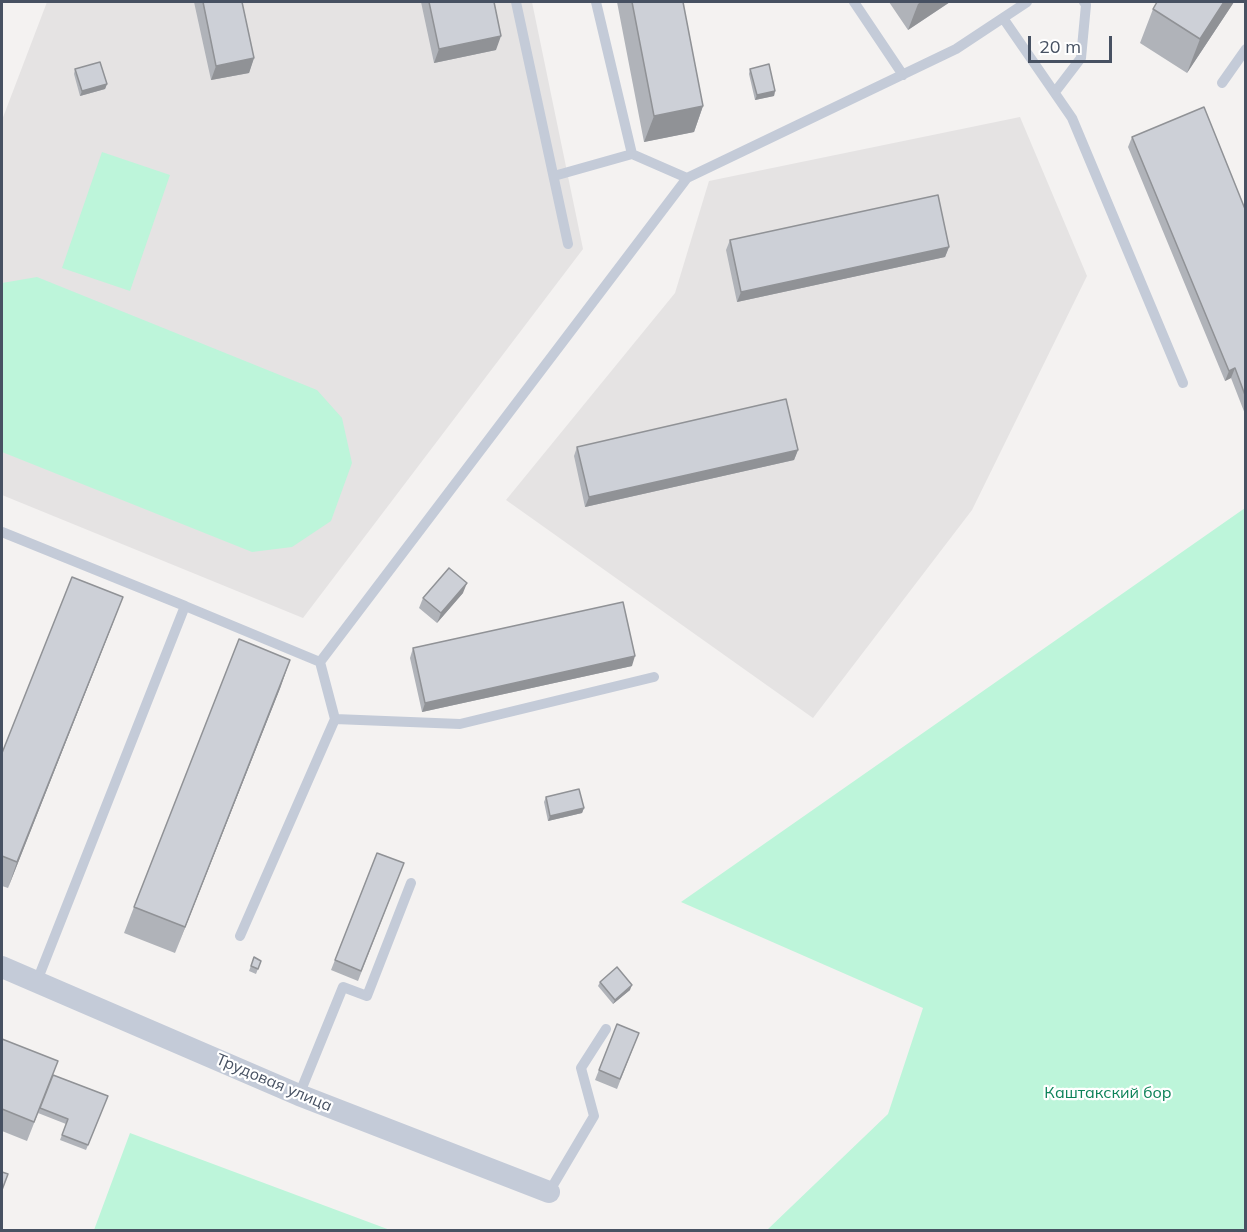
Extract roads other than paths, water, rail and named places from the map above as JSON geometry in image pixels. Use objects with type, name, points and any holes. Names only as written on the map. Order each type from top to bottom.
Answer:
[{"type":"street","name":"Трудовая улица","points":[[2,967],[299,1095],[549,1192]]},
{"type":"lane","points":[[516,2],[568,244]]},
{"type":"lane","points":[[596,2],[632,154]]},
{"type":"lane","points":[[854,2],[903,75]]},
{"type":"lane","points":[[321,662],[687,178],[956,49],[1027,2]]},
{"type":"lane","points":[[1054,92],[1081,58],[1086,5],[1084,2]]},
{"type":"lane","points":[[1003,18],[1072,118],[1183,383]]},
{"type":"lane","points":[[1222,83],[1245,49]]},
{"type":"lane","points":[[554,176],[632,154],[687,178]]},
{"type":"lane","points":[[2,532],[321,662]]},
{"type":"lane","points":[[37,981],[185,606]]},
{"type":"lane","points":[[240,936],[335,719],[321,662]]},
{"type":"lane","points":[[335,719],[460,724],[654,677]]},
{"type":"lane","points":[[299,1095],[343,987],[367,996],[411,883]]},
{"type":"lane","points":[[549,1192],[594,1116],[581,1068],[606,1029]]},
{"type":"park label","name":"Каштакский бор","points":[[1108,1093]]}]
